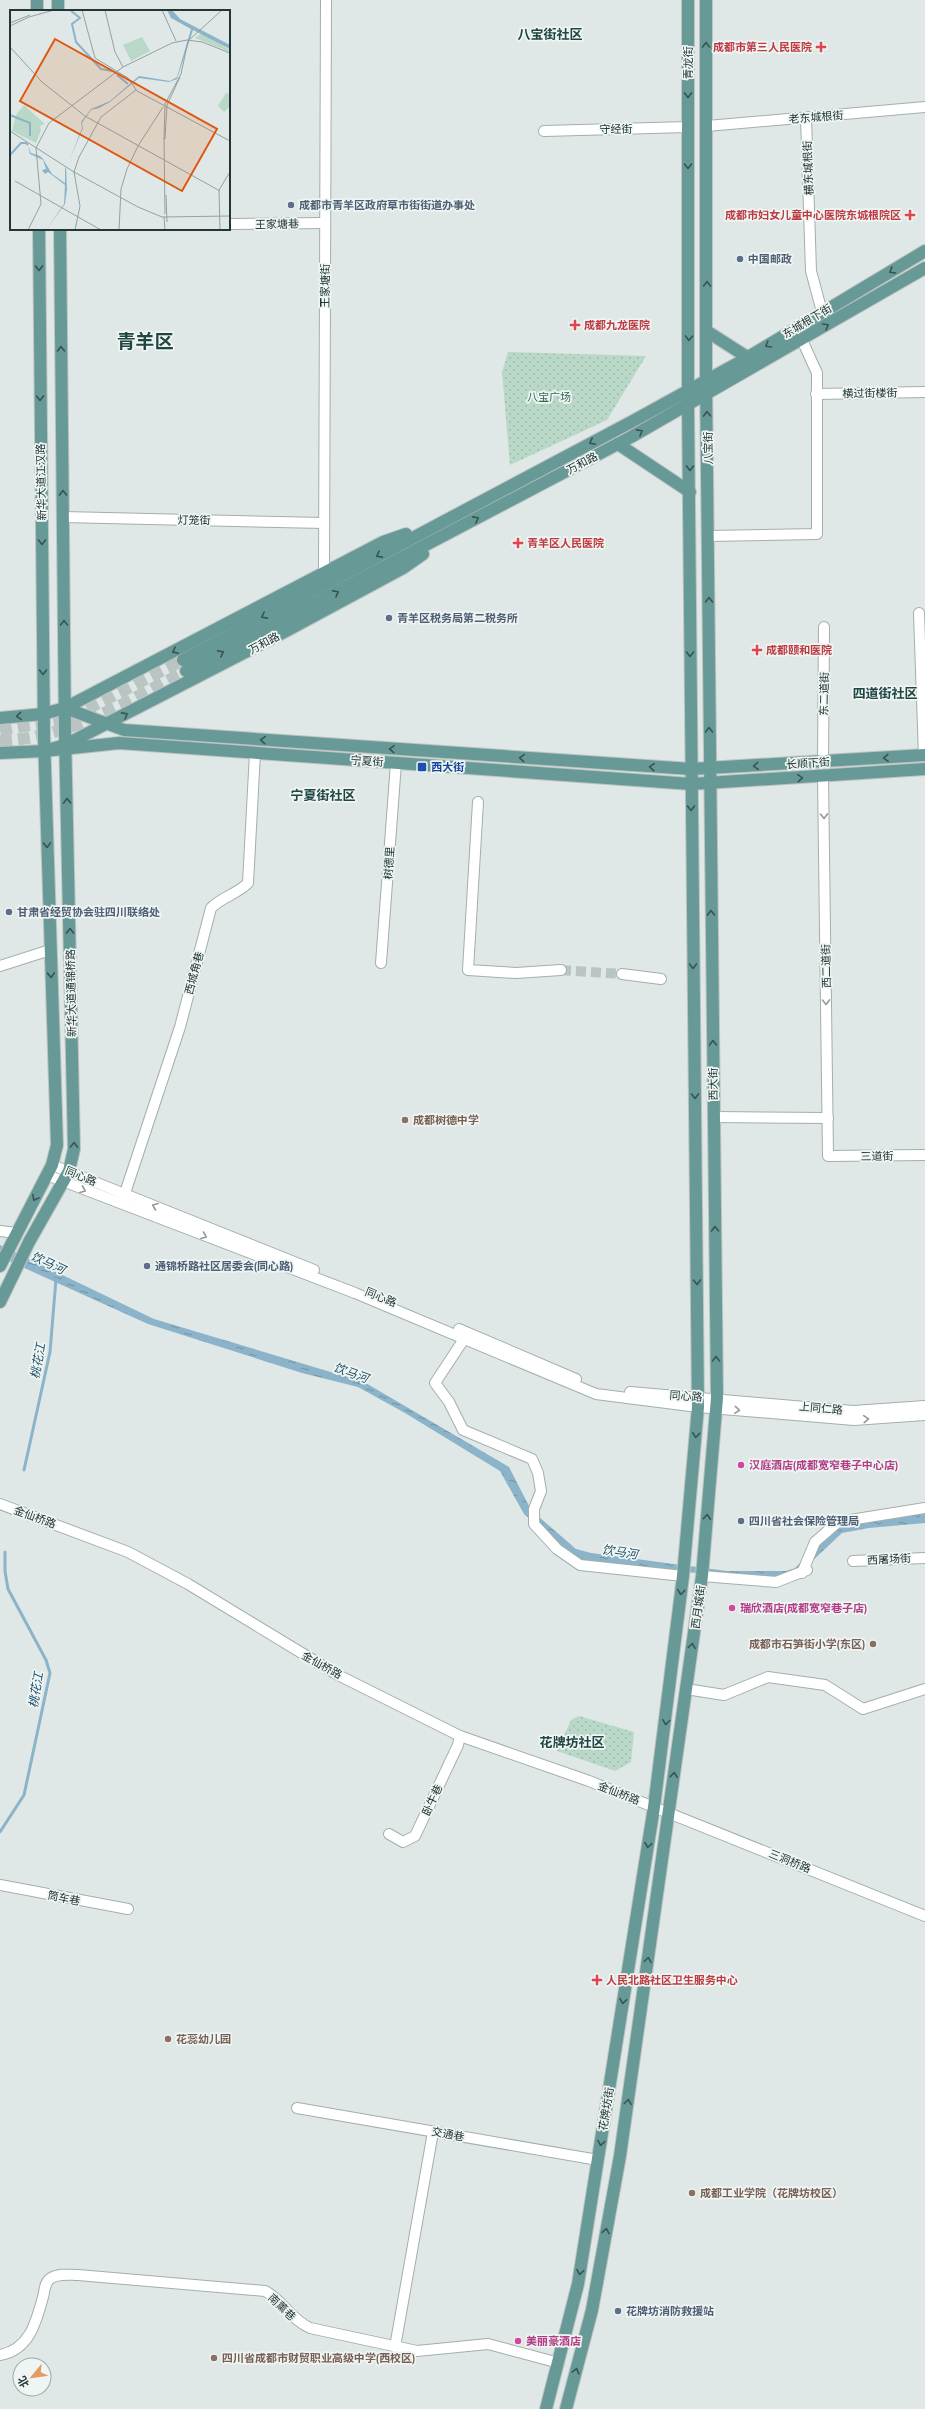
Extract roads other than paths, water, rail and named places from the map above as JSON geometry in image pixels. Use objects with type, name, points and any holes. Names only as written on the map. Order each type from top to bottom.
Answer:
[{"type":"main road","name":"青龙街","points":[[688,0],[688,127]]},
{"type":"main road","name":"青龙街","points":[[706,0],[706,126]]},
{"type":"main road","name":"八宝街","points":[[706,126],[708,332],[706,380],[710,769]]},
{"type":"main road","name":"八宝街","points":[[688,127],[688,406],[690,492],[691,769]]},
{"type":"main road","name":"新华大道江汉路","points":[[39,230],[44,736]]},
{"type":"main road","name":"新华大道江汉路","points":[[60,230],[65,732]]},
{"type":"main road","name":"东城根下街","points":[[688,389],[747,357],[925,251]]},
{"type":"main road","name":"东城根下街","points":[[707,394],[925,268]]},
{"type":"main road","points":[[708,332],[747,357]]},
{"type":"main road","name":"万和路","points":[[688,389],[633,421],[448,518],[184,665],[456,530],[618,444],[707,394]]},
{"type":"main road","points":[[618,444],[690,492]]},
{"type":"main road","name":"万和路","points":[[0,718],[43,714],[65,708],[383,542],[448,518]]},
{"type":"main road","name":"万和路","points":[[65,747],[403,568],[456,530]]},
{"type":"main road","name":"宁夏街","points":[[65,708],[124,730],[691,769]]},
{"type":"main road","name":"新华大道通锦桥路","points":[[0,1302],[29,1242],[69,1171],[74,1149],[65,732]]},
{"type":"main road","name":"新华大道通锦桥路","points":[[0,1266],[49,1170],[57,1145],[44,736]]},
{"type":"main road","name":"宁夏街","points":[[0,754],[118,743],[691,784]]},
{"type":"main road","name":"长顺下街","points":[[691,769],[925,756]]},
{"type":"main road","name":"西大街","points":[[691,769],[699,1402]]},
{"type":"main road","name":"西大街","points":[[710,769],[716,1403]]},
{"type":"main road","name":"长顺下街","points":[[691,784],[823,777],[925,769]]},
{"type":"main road","name":"西月城街","points":[[654,1806],[683,1576],[699,1402]]},
{"type":"main road","name":"西月城街","points":[[670,1814],[702,1576],[716,1403]]},
{"type":"main road","name":"花牌坊街","points":[[546,2409],[578,2284],[654,1806]]},
{"type":"main road","name":"花牌坊街","points":[[566,2409],[592,2310],[620,2156],[670,1814]]},
{"type":"street","name":"王家塘街","points":[[324,572],[326,0]]},
{"type":"street","name":"老东城根街","points":[[706,126],[925,107]]},
{"type":"street","name":"横东城根街","points":[[806,118],[811,272],[822,312]]},
{"type":"street","name":"守经街","points":[[544,131],[688,127]]},
{"type":"street","name":"王家塘巷","points":[[230,224],[325,223]]},
{"type":"street","points":[[708,536],[817,534],[817,373],[802,340]]},
{"type":"street","name":"横过街楼街","points":[[816,394],[925,392]]},
{"type":"street","name":"灯笼街","points":[[63,517],[324,523]]},
{"type":"street","points":[[919,613],[925,756]]},
{"type":"street","name":"东二道街","points":[[823,762],[824,626]]},
{"type":"street","name":"西城角巷","points":[[121,1204],[126,1194],[180,1027],[211,908],[216,902],[242,889],[248,883],[255,753]]},
{"type":"street","name":"树德里","points":[[382,963],[396,763]]},
{"type":"street","name":"西二道街","points":[[823,777],[828,1156]]},
{"type":"street","points":[[478,802],[468,970],[516,973],[561,970]]},
{"type":"street","points":[[0,966],[50,950]]},
{"type":"street","points":[[622,974],[661,979]]},
{"type":"street","points":[[714,1117],[828,1118]]},
{"type":"street","name":"三道街","points":[[828,1156],[925,1155]]},
{"type":"street","points":[[49,1170],[63,1183],[355,1293],[596,1394],[699,1402]]},
{"type":"street","name":"同心路","points":[[49,1170],[69,1171],[366,1291],[602,1390],[716,1403]]},
{"type":"street","points":[[0,1231],[15,1235]]},
{"type":"street","points":[[464,1339],[435,1383],[449,1402],[463,1430],[532,1459],[538,1473],[541,1491],[534,1509],[534,1523],[557,1549],[580,1565],[683,1576]]},
{"type":"street","points":[[716,1403],[854,1420],[925,1415]]},
{"type":"street","name":"上同仁路","points":[[716,1403],[853,1411],[925,1406]]},
{"type":"street","name":"金仙桥路","points":[[0,1504],[128,1552],[188,1584],[338,1675],[460,1736],[654,1806]]},
{"type":"street","points":[[702,1576],[776,1582],[805,1570],[816,1542],[838,1522],[925,1508]]},
{"type":"street","name":"西屠场街","points":[[853,1561],[925,1558]]},
{"type":"street","points":[[686,1689],[724,1695],[768,1677],[825,1685],[862,1709],[925,1689]]},
{"type":"street","name":"卧牛巷","points":[[389,1834],[403,1842],[415,1836],[458,1745],[460,1736]]},
{"type":"street","name":"三洞桥路","points":[[654,1806],[670,1814],[925,1916]]},
{"type":"street","name":"筒车巷","points":[[0,1885],[128,1909]]},
{"type":"street","name":"交通巷","points":[[297,2108],[598,2160]]},
{"type":"street","points":[[395,2347],[433,2132]]},
{"type":"street","name":"南薰巷","points":[[0,2355],[16,2351],[23,2345],[33,2325],[46,2284],[50,2278],[58,2275],[265,2290],[278,2299],[298,2322],[310,2328],[395,2347],[424,2351],[488,2344],[558,2363]]},
{"type":"water","points":[[0,1245],[154,1319],[364,1382],[509,1467],[531,1510],[576,1549],[591,1553],[727,1571],[786,1571],[795,1568],[841,1523],[885,1516],[925,1514],[925,1523],[869,1528],[842,1533],[809,1564],[780,1580],[603,1565],[576,1558],[524,1514],[500,1471],[405,1413],[358,1387],[302,1373],[148,1324],[0,1257]]},
{"type":"waterway","name":"桃花江","points":[[24,1470],[50,1352],[56,1279]]},
{"type":"waterway","name":"桃花江","points":[[0,1832],[24,1795],[50,1673],[46,1660],[8,1589],[5,1571],[5,1552]]},
{"type":"tunnel","points":[[0,730],[54,721],[83,711],[183,660]]},
{"type":"tunnel","points":[[0,741],[50,733],[73,726],[119,706],[186,671]]},
{"type":"tunnel","points":[[561,970],[622,974]]},
{"type":"place","name":"成都市第三人民医院","points":[[821,47]]},
{"type":"place","name":"成都市青羊区政府草市街街道办事处","points":[[291,205]]},
{"type":"place","name":"成都市妇女儿童中心医院东城根院区","points":[[910,215]]},
{"type":"place","name":"中国邮政","points":[[740,259]]},
{"type":"place","name":"成都九龙医院","points":[[575,325]]},
{"type":"place","name":"青羊区人民医院","points":[[518,543]]},
{"type":"place","name":"青羊区税务局第二税务所","points":[[389,618]]},
{"type":"place","name":"成都颐和医院","points":[[757,650]]},
{"type":"place","name":"西大街","points":[[422,767]]},
{"type":"place","name":"甘肃省经贸协会驻四川联络处","points":[[9,912]]},
{"type":"place","name":"成都树德中学","points":[[405,1120]]},
{"type":"place","name":"通锦桥路社区居委会(同心路)","points":[[147,1266]]},
{"type":"place","name":"汉庭酒店(成都宽窄巷子中心店)","points":[[741,1465]]},
{"type":"place","name":"四川省社会保险管理局","points":[[741,1521]]},
{"type":"place","name":"瑞欣酒店(成都宽窄巷子店)","points":[[732,1608]]},
{"type":"place","name":"成都市石笋街小学(东区)","points":[[873,1644]]},
{"type":"place","name":"人民北路社区卫生服务中心","points":[[597,1980]]},
{"type":"place","name":"花蕊幼儿园","points":[[168,2039]]},
{"type":"place","name":"成都工业学院（花牌坊校区）","points":[[692,2193]]},
{"type":"place","name":"花牌坊消防救援站","points":[[618,2311]]},
{"type":"place","name":"美丽豪酒店","points":[[518,2341]]},
{"type":"place","name":"四川省成都市财贸职业高级中学(西校区)","points":[[214,2358]]},
{"type":"district","name":"八宝街社区","points":[[550,34]]},
{"type":"district","name":"青羊区","points":[[145,341]]},
{"type":"district","name":"四道街社区","points":[[885,693]]},
{"type":"district","name":"宁夏街社区","points":[[323,795]]},
{"type":"district","name":"花牌坊社区","points":[[572,1742]]},
{"type":"park label","name":"八宝广场","points":[[549,397]]},
{"type":"water label","name":"饮马河","points":[[48,1263]]},
{"type":"water label","name":"饮马河","points":[[351,1373]]},
{"type":"water label","name":"饮马河","points":[[620,1552]]}]
